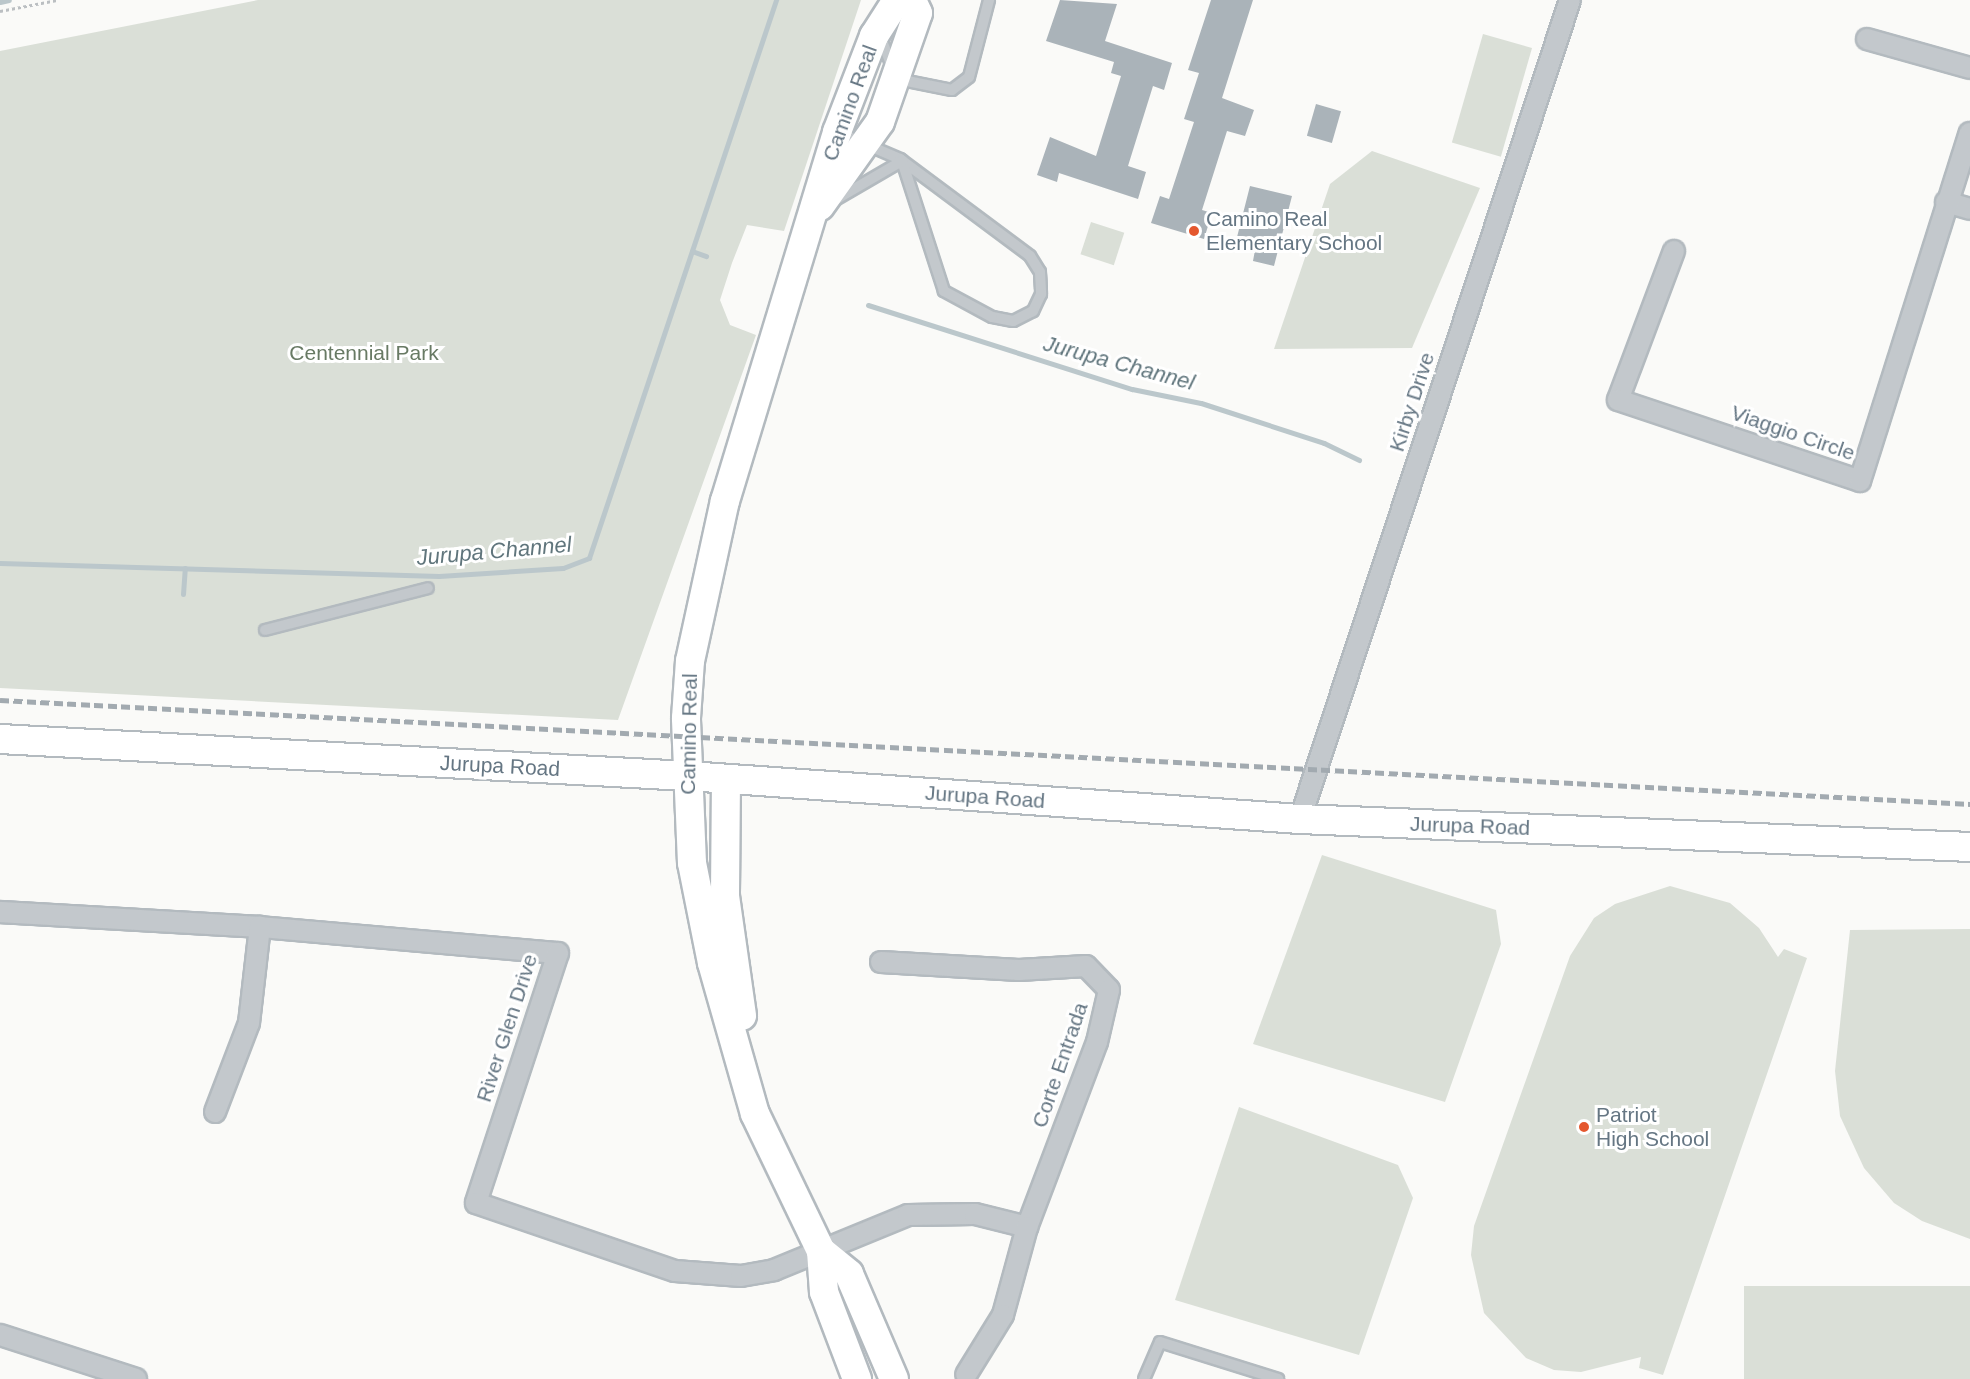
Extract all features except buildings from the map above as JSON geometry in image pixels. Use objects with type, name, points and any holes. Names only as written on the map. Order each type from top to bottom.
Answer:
[{"type":"main road","name":"Camino Real","points":[[857,1379],[824,1292],[821,1251],[755,1114],[700,913],[688,776],[687,695],[698,617],[725,501],[837,132],[878,31],[897,0]]},
{"type":"main road","name":"Camino Real","points":[[814,212],[866,144],[897,79],[918,13],[912,0]]},
{"type":"main road","name":"Jurupa Road","points":[[0,739],[688,776],[1300,819],[1970,847]]},
{"type":"main road","points":[[726,779],[725,896],[743,1011],[736,1050]]},
{"type":"main road","name":"Camino Real","points":[[821,1251],[849,1274],[894,1379]]},
{"type":"street","name":"Kirby Drive","points":[[1300,819],[1570,0]]},
{"type":"street","points":[[1868,39],[1970,68]]},
{"type":"street","points":[[1970,133],[1946,202],[1970,209]]},
{"type":"street","name":"Viaggio Circle","points":[[1674,251],[1618,400],[1860,481],[1946,202]]},
{"type":"street","name":"River Glen Drive","points":[[0,912],[260,927],[558,953],[476,1203],[634,1258],[709,1276],[774,1270],[821,1251]]},
{"type":"street","points":[[215,1112],[249,1023],[260,927]]},
{"type":"street","name":"Corte Entrada","points":[[880,962],[1019,970],[1086,966],[1109,990],[1097,1042],[1027,1227],[1003,1316],[966,1375]]},
{"type":"street","points":[[821,1251],[908,1215],[975,1214],[1027,1227]]},
{"type":"street","points":[[0,1335],[136,1379]]},
{"type":"lane","points":[[878,31],[897,79],[952,90],[969,76],[989,0]]},
{"type":"lane","points":[[837,132],[902,161],[1030,256],[1040,273],[1041,294],[1033,311],[1013,321],[992,317],[944,291],[902,161]]},
{"type":"lane","points":[[814,212],[902,161]]},
{"type":"lane","points":[[266,630],[428,588]]},
{"type":"lane","points":[[1144,1379],[1160,1342],[1278,1379]]},
{"type":"path","points":[[0,11],[57,0]]},
{"type":"green space","name":"Centennial Park","points":[[258,0],[861,0],[784,231],[747,225],[732,263],[720,300],[730,325],[756,335],[618,720],[0,688],[0,51]]},
{"type":"green space","points":[[1483,34],[1532,48],[1501,157],[1452,143]]},
{"type":"green space","points":[[1372,151],[1480,188],[1412,348],[1274,349],[1330,184]]},
{"type":"green space","points":[[1091,222],[1124,233],[1114,265],[1080,254]]},
{"type":"green space","points":[[1322,855],[1496,910],[1501,944],[1445,1102],[1253,1044]]},
{"type":"green space","points":[[1670,886],[1730,903],[1759,928],[1778,957],[1784,949],[1807,958],[1663,1375],[1639,1368],[1641,1357],[1581,1372],[1554,1370],[1526,1358],[1484,1313],[1471,1255],[1474,1226],[1570,956],[1594,918],[1615,904]]},
{"type":"green space","points":[[1970,929],[1970,1239],[1922,1221],[1894,1203],[1864,1168],[1840,1116],[1835,1071],[1850,930]]},
{"type":"green space","points":[[1239,1107],[1398,1165],[1413,1198],[1359,1355],[1175,1300]]},
{"type":"green space","points":[[1744,1286],[1970,1286],[1970,1379],[1744,1379]]},
{"type":"waterway","points":[[0,2],[9,0]]},
{"type":"waterway","name":"Jurupa Channel","points":[[0,563],[439,576],[563,568],[589,558],[776,0]]},
{"type":"waterway","name":"Jurupa Channel","points":[[692,251],[706,256]]},
{"type":"waterway","name":"Jurupa Channel","points":[[868,305],[1132,389],[1201,403],[1324,443],[1359,460]]},
{"type":"waterway","name":"Jurupa Channel","points":[[183,594],[185,568]]},
{"type":"railway","points":[[0,700],[1970,804]]},
{"type":"place","name":"Camino Real Elementary School","points":[[1194,231]]},
{"type":"place","name":"Patriot High School","points":[[1584,1127]]}]
